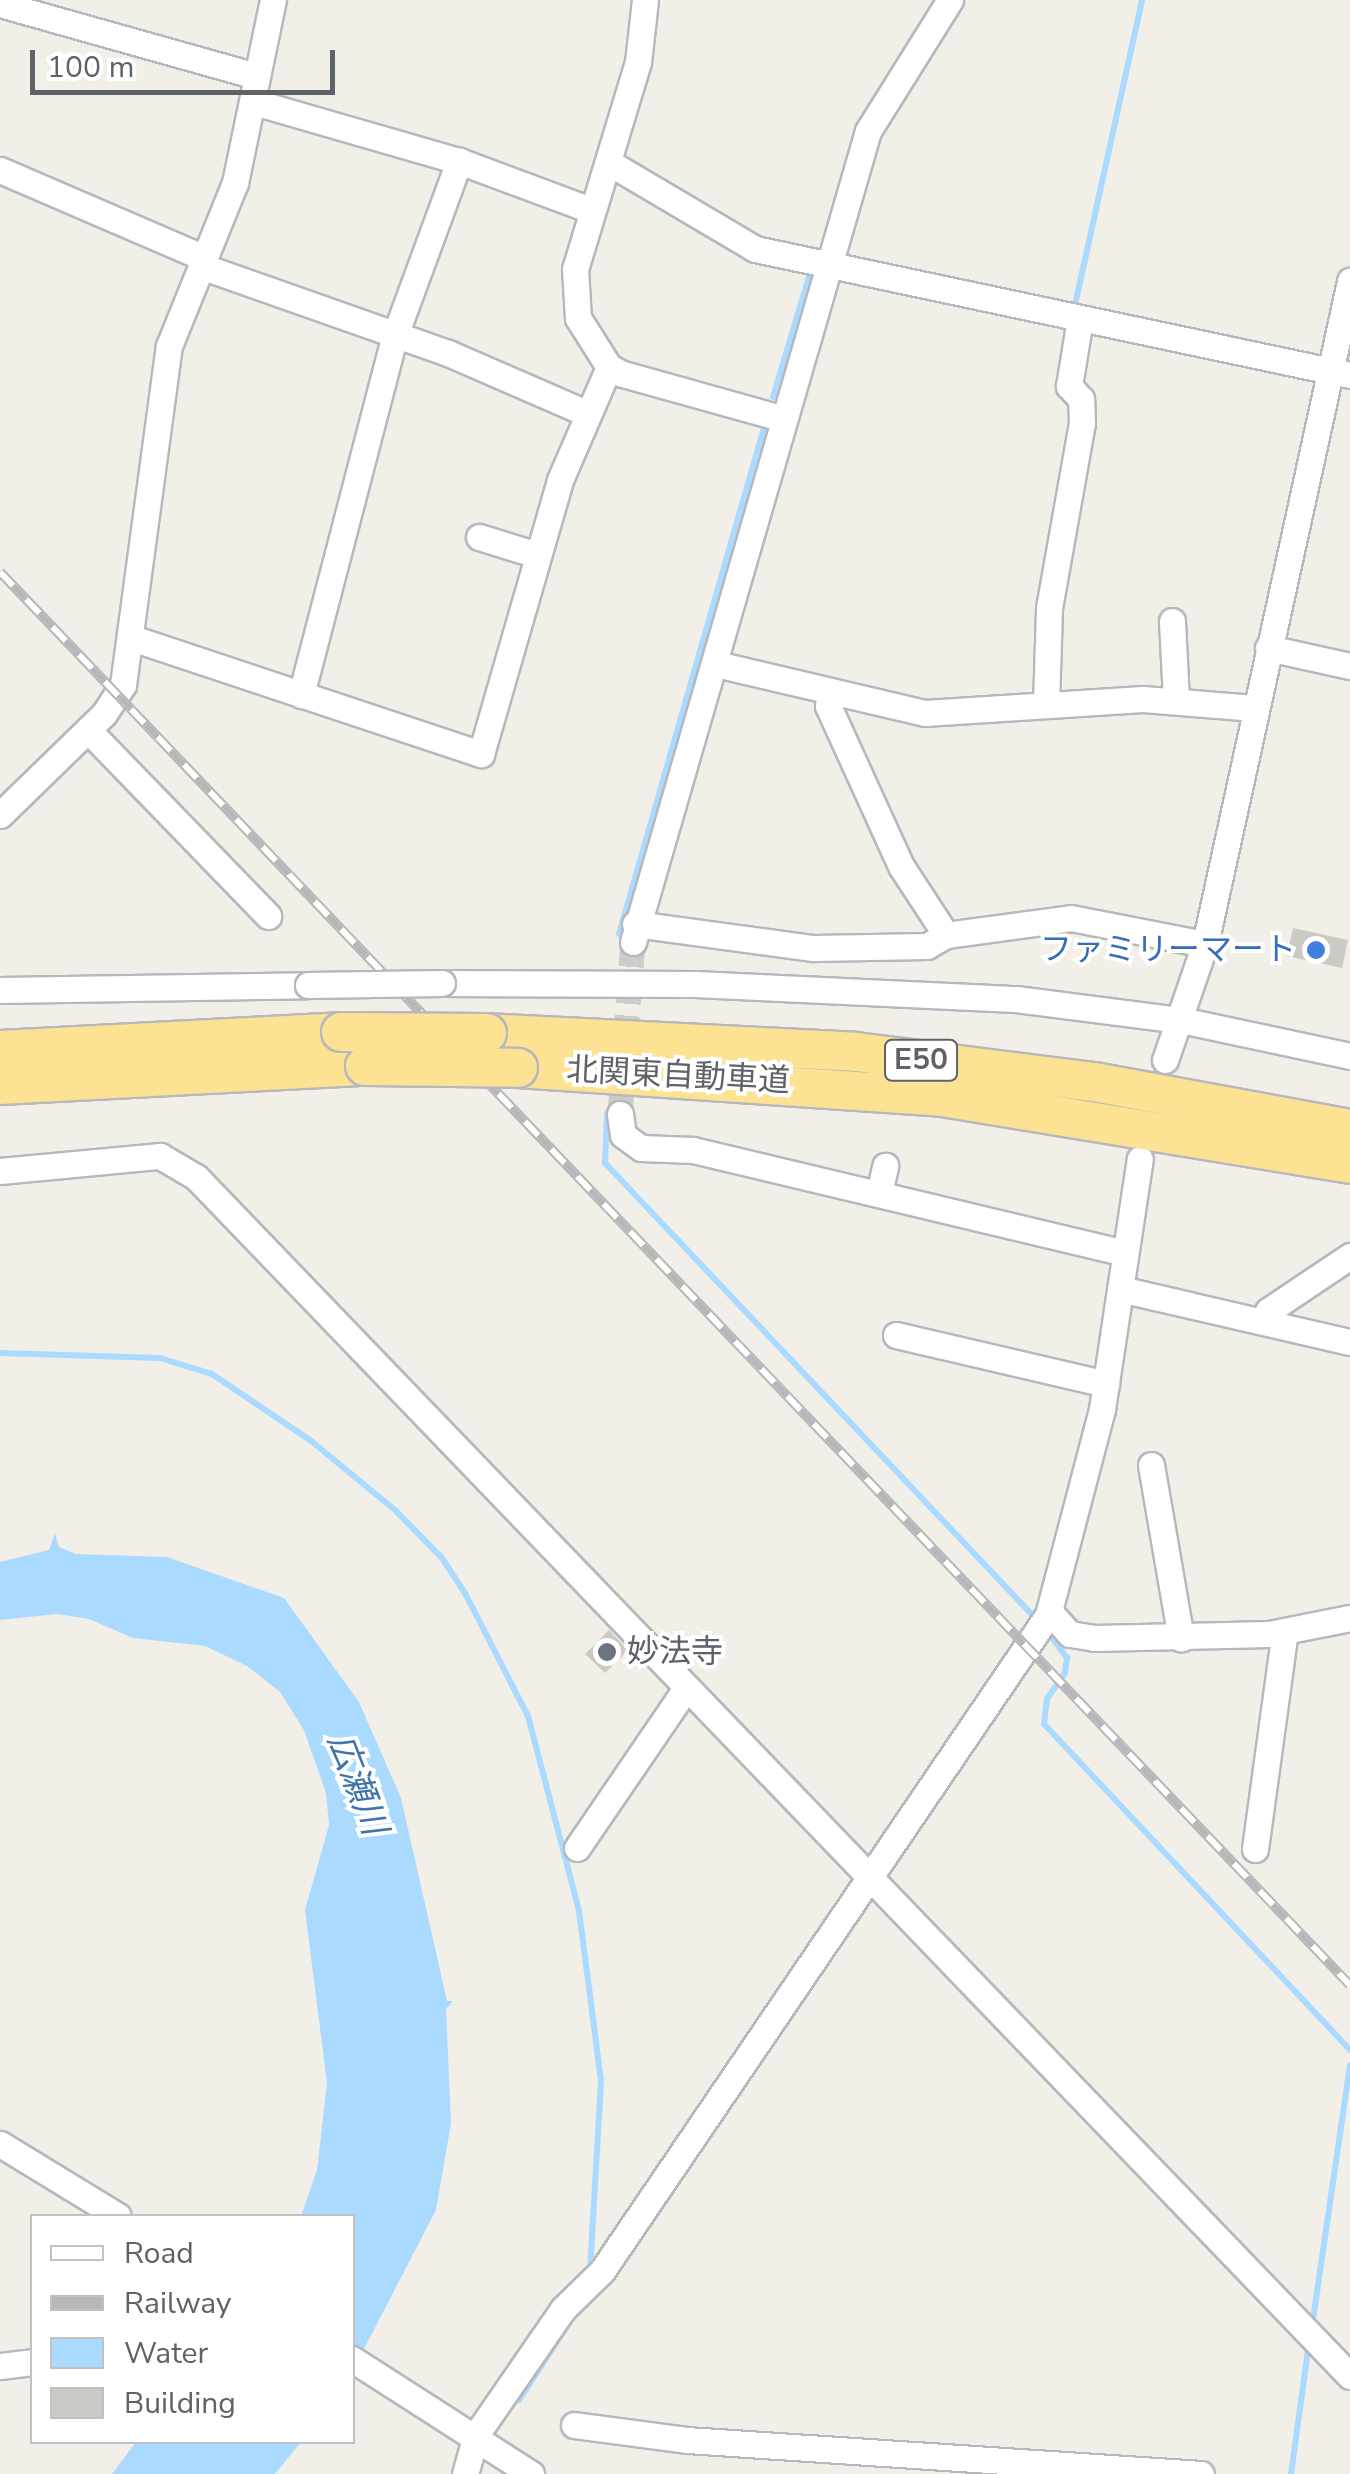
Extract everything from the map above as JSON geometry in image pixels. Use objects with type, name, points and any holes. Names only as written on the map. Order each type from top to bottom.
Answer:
[{"type":"highway","name":"北関東自動車道","points":[[0,1050],[341,1032],[487,1033],[856,1052],[1094,1082],[1350,1129]]},
{"type":"highway","name":"北関東自動車道","points":[[8,1085],[364,1066],[518,1068],[942,1097],[1350,1164]]},
{"type":"street","points":[[0,815],[88,730],[123,684],[169,346],[235,183],[272,0]]},
{"type":"street","points":[[645,0],[638,62],[591,210],[575,297],[578,318],[609,367],[784,418]]},
{"type":"street","points":[[950,0],[872,118],[716,664],[634,933],[757,945],[937,941],[1071,918],[1205,944]]},
{"type":"street","points":[[0,4],[256,89],[591,210]]},
{"type":"street","points":[[301,695],[394,338],[459,161]]},
{"type":"street","points":[[608,162],[745,245],[829,267],[1340,373]]},
{"type":"street","points":[[0,170],[202,262],[394,338],[448,353],[586,413]]},
{"type":"street","points":[[1165,1060],[1205,944],[1268,648],[1340,373],[1350,282]]},
{"type":"street","points":[[1046,705],[1049,608],[1082,424],[1081,400],[1069,386],[1080,319]]},
{"type":"street","points":[[132,638],[481,754],[537,556],[586,413],[609,367]]},
{"type":"street","points":[[479,537],[537,556]]},
{"type":"street","points":[[1172,621],[1176,700]]},
{"type":"street","points":[[1268,648],[1350,666]]},
{"type":"street","points":[[716,664],[925,714],[1176,700],[1255,708]]},
{"type":"street","points":[[830,694],[828,706],[937,941]]},
{"type":"street","points":[[88,730],[268,916]]},
{"type":"street","points":[[0,990],[442,983],[921,992],[1181,1020],[1350,1056]]},
{"type":"street","points":[[620,1114],[630,1144],[693,1150],[1125,1253]]},
{"type":"street","points":[[0,1171],[174,1159],[1350,2376]]},
{"type":"street","points":[[465,2474],[476,2435],[563,2309],[602,2271],[872,1879],[1050,1611],[1104,1396],[1140,1159]]},
{"type":"street","points":[[879,1193],[885,1166]]},
{"type":"street","points":[[1266,1319],[1268,1311],[1350,1256]]},
{"type":"street","points":[[1120,1289],[1266,1319],[1350,1342]]},
{"type":"street","points":[[896,1336],[1104,1396]]},
{"type":"street","points":[[1151,1465],[1180,1638]]},
{"type":"street","points":[[1050,1611],[1079,1638],[1285,1632],[1350,1618]]},
{"type":"street","points":[[1256,1849],[1285,1632]]},
{"type":"street","points":[[577,1848],[686,1688]]},
{"type":"street","points":[[0,2144],[115,2214]]},
{"type":"street","points":[[355,2361],[442,2413],[531,2474]]},
{"type":"street","points":[[0,2366],[30,2362]]},
{"type":"street","points":[[574,2425],[996,2468],[1201,2474]]},
{"type":"water","name":"広瀬川","points":[[55,1533],[59,1547],[76,1554],[167,1557],[284,1598],[359,1702],[401,1798],[447,2001],[453,2001],[446,2009],[451,2123],[436,2210],[355,2366],[355,2214],[302,2214],[317,2170],[327,2083],[305,1910],[329,1825],[326,1793],[304,1730],[280,1692],[247,1666],[205,1646],[133,1638],[89,1619],[57,1614],[0,1620],[0,1562],[49,1550]]},
{"type":"water","points":[[134,2444],[299,2444],[275,2474],[112,2474]]},
{"type":"building","points":[[1293,928],[1348,940],[1342,968],[1287,956]]},
{"type":"building","name":"妙法寺","points":[[609,1630],[628,1650],[605,1673],[585,1654]]},
{"type":"waterway","points":[[1075,305],[1142,0]]},
{"type":"waterway","points":[[773,397],[810,274]]},
{"type":"waterway","points":[[619,934],[765,424]]},
{"type":"waterway","points":[[607,1113],[605,1163],[1037,1620]]},
{"type":"waterway","points":[[0,1353],[160,1358],[212,1374],[310,1440],[395,1510],[442,1558],[466,1595],[528,1716],[579,1911],[601,2081],[590,2270]]},
{"type":"waterway","points":[[1046,1630],[1067,1658],[1065,1673],[1047,1699],[1044,1724],[1350,2050]]},
{"type":"waterway","points":[[1312,2326],[1350,2065]]},
{"type":"waterway","points":[[519,2400],[586,2297]]},
{"type":"waterway","points":[[1291,2474],[1309,2343]]},
{"type":"tunnel","points":[[620,1114],[633,942]]},
{"type":"railway","points":[[0,572],[1350,1985]]},
{"type":"place","name":"ファミリーマート","points":[[1316,950]]},
{"type":"place","name":"妙法寺","points":[[607,1652]]}]
